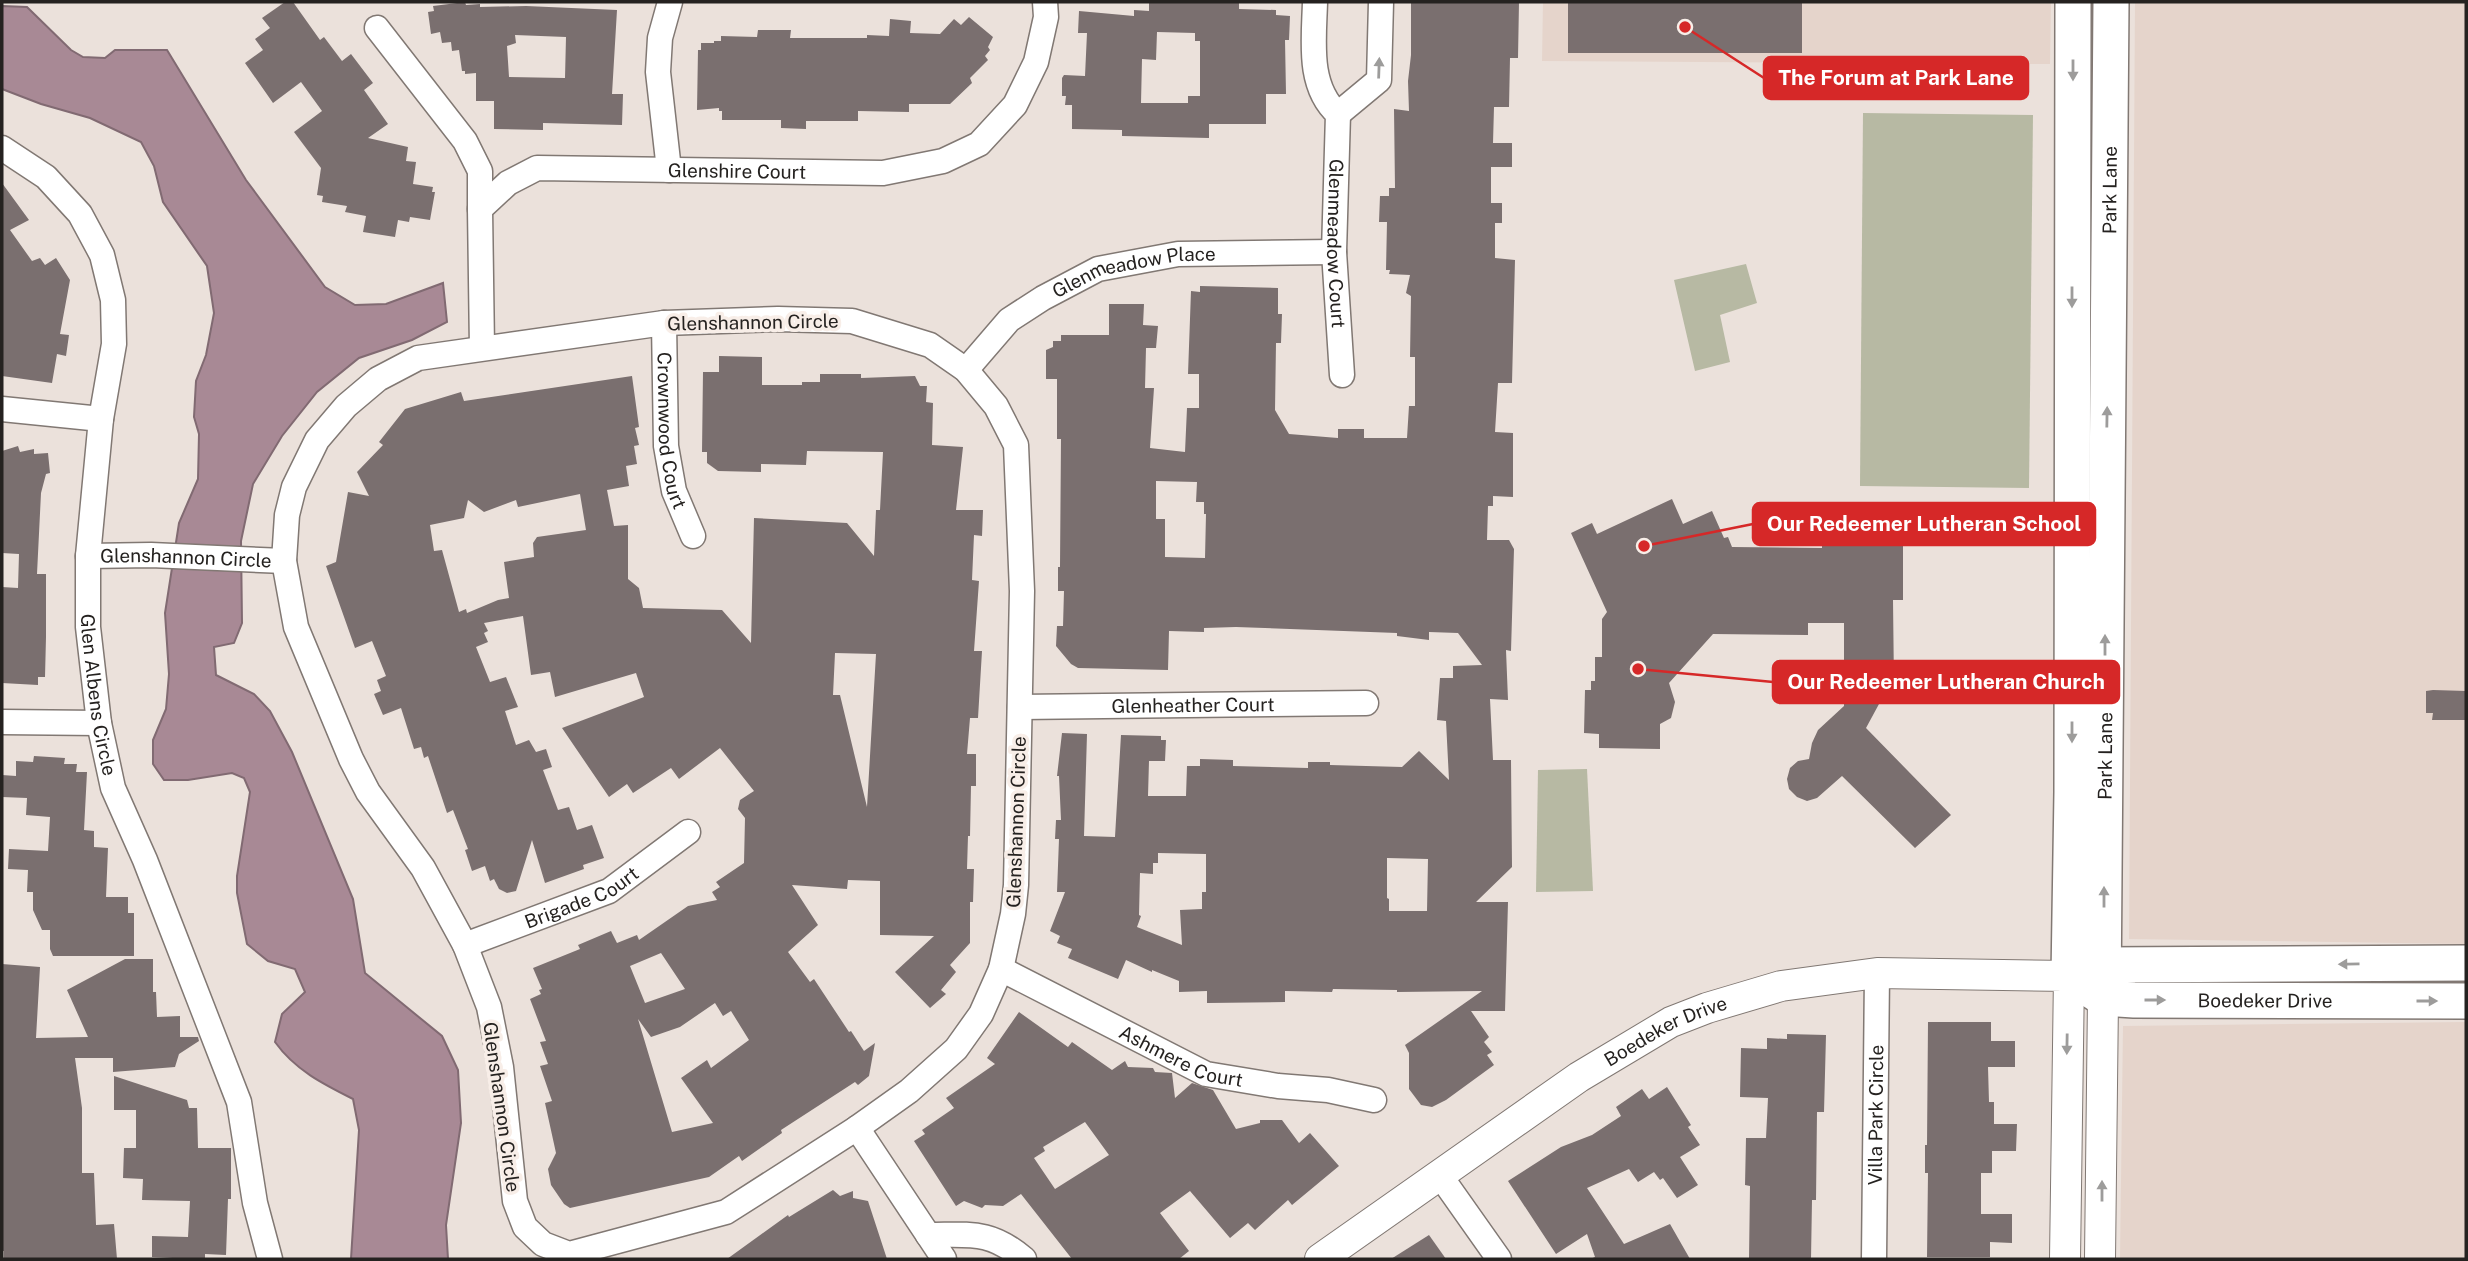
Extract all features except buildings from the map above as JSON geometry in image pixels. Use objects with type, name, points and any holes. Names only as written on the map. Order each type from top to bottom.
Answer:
[{"type":"main road","name":"Park Lane","points":[[2069,976],[2072,792],[2073,2]]},
{"type":"main road","name":"Park Lane","points":[[2103,982],[2111,2]]},
{"type":"main road","points":[[2071,590],[2106,589]]},
{"type":"main road","points":[[2387,963],[2387,1001]]},
{"type":"main road","name":"Boedeker Drive","points":[[2103,982],[2387,963],[2466,963]]},
{"type":"main road","points":[[2069,976],[2103,982]]},
{"type":"main road","name":"Boedeker Drive","points":[[2103,982],[2387,1001],[2466,1001]]},
{"type":"street","points":[[668,170],[658,72],[660,38],[670,2]]},
{"type":"street","name":"Glenshire Court","points":[[480,209],[508,183],[537,168],[883,173],[943,161],[979,144],[1015,105],[1036,62],[1046,18],[1045,2]]},
{"type":"street","points":[[1315,2],[1314,69],[1319,87],[1330,107],[1338,114],[1379,80],[1381,2]]},
{"type":"street","points":[[377,28],[465,141],[480,171],[482,348]]},
{"type":"street","name":"Glenmeadow Court","points":[[1338,114],[1334,252],[1342,375]]},
{"type":"street","name":"Glen Albens Circle","points":[[2,148],[46,177],[80,214],[102,255],[113,300],[114,344],[101,419],[88,556],[89,627],[99,723],[113,788],[145,860],[239,1102],[255,1203],[270,1259]]},
{"type":"street","name":"Glenmeadow Place","points":[[966,370],[1009,320],[1043,298],[1098,269],[1178,254],[1334,252]]},
{"type":"street","name":"Glenshannon Circle","points":[[778,319],[852,321],[930,345],[966,370],[996,406],[1016,446],[1022,591],[1016,885],[1002,969],[981,1014],[956,1049],[909,1091],[857,1128],[726,1212],[611,1252],[569,1254],[543,1244],[525,1227],[515,1201],[501,1067],[491,1019],[465,945],[423,868],[368,792],[351,759],[296,627],[284,561],[287,515],[294,487],[317,440],[346,405],[378,379],[418,358],[664,323],[778,319]]},
{"type":"street","name":"Crownwood Court","points":[[664,323],[666,446],[674,491],[693,536]]},
{"type":"street","points":[[2,410],[101,419]]},
{"type":"street","name":"Glenshannon Circle","points":[[88,556],[151,555],[284,561]]},
{"type":"street","name":"Glenheather Court","points":[[1020,707],[1366,703]]},
{"type":"street","points":[[2,722],[99,723]]},
{"type":"street","name":"Brigade Court","points":[[465,945],[609,891],[688,832]]},
{"type":"street","name":"Ashmere Court","points":[[1002,969],[1206,1074],[1278,1086],[1328,1090],[1374,1100]]},
{"type":"street","name":"Boedeker Drive","points":[[1320,1259],[1578,1077],[1671,1022],[1732,999],[1781,986],[1877,973],[2069,976]]},
{"type":"street","name":"Villa Park Circle","points":[[1874,1259],[1877,973]]},
{"type":"street","name":"Park Lane","points":[[2065,1259],[2069,976]]},
{"type":"street","name":"Park Lane","points":[[2100,1259],[2103,982]]},
{"type":"street","points":[[857,1128],[944,1259]]},
{"type":"street","points":[[1439,1174],[1499,1259]]},
{"type":"street","points":[[928,1235],[983,1235],[1011,1248],[1024,1259]]},
{"type":"shaded area","points":[[1543,2],[2051,2],[2050,64],[1542,61]]},
{"type":"shaded area","points":[[2135,2],[2466,2],[2466,944],[2129,939]]},
{"type":"shaded area","points":[[2,6],[27,7],[71,50],[83,57],[105,58],[115,50],[167,50],[246,180],[325,287],[355,305],[386,304],[443,283],[447,322],[412,340],[359,358],[317,392],[282,436],[253,484],[241,541],[242,623],[234,643],[214,647],[216,675],[254,694],[270,711],[292,752],[353,899],[365,973],[442,1036],[458,1070],[461,1123],[446,1225],[448,1259],[351,1259],[359,1130],[353,1099],[320,1082],[291,1061],[275,1042],[282,1014],[305,992],[295,969],[268,961],[247,944],[237,893],[237,876],[250,792],[244,778],[232,773],[188,780],[164,780],[153,764],[153,740],[166,709],[169,674],[165,613],[179,523],[198,479],[199,434],[194,417],[196,381],[206,355],[214,313],[207,266],[163,202],[154,166],[141,142],[90,118],[2,89]]},
{"type":"shaded area","points":[[2466,1022],[2466,1259],[2120,1259],[2123,1026]]},
{"type":"green space","points":[[1863,113],[2033,115],[2029,488],[1860,486]]},
{"type":"green space","points":[[1746,264],[1757,303],[1720,315],[1730,362],[1695,371],[1674,280]]},
{"type":"green space","points":[[1587,769],[1593,891],[1536,892],[1538,770]]},
{"type":"place","name":"The Forum at Park Lane","points":[[1685,27]]},
{"type":"place","name":"Our Redeemer Lutheran School","points":[[1644,546]]},
{"type":"place","name":"Our Redeemer Lutheran Church","points":[[1638,669]]}]
